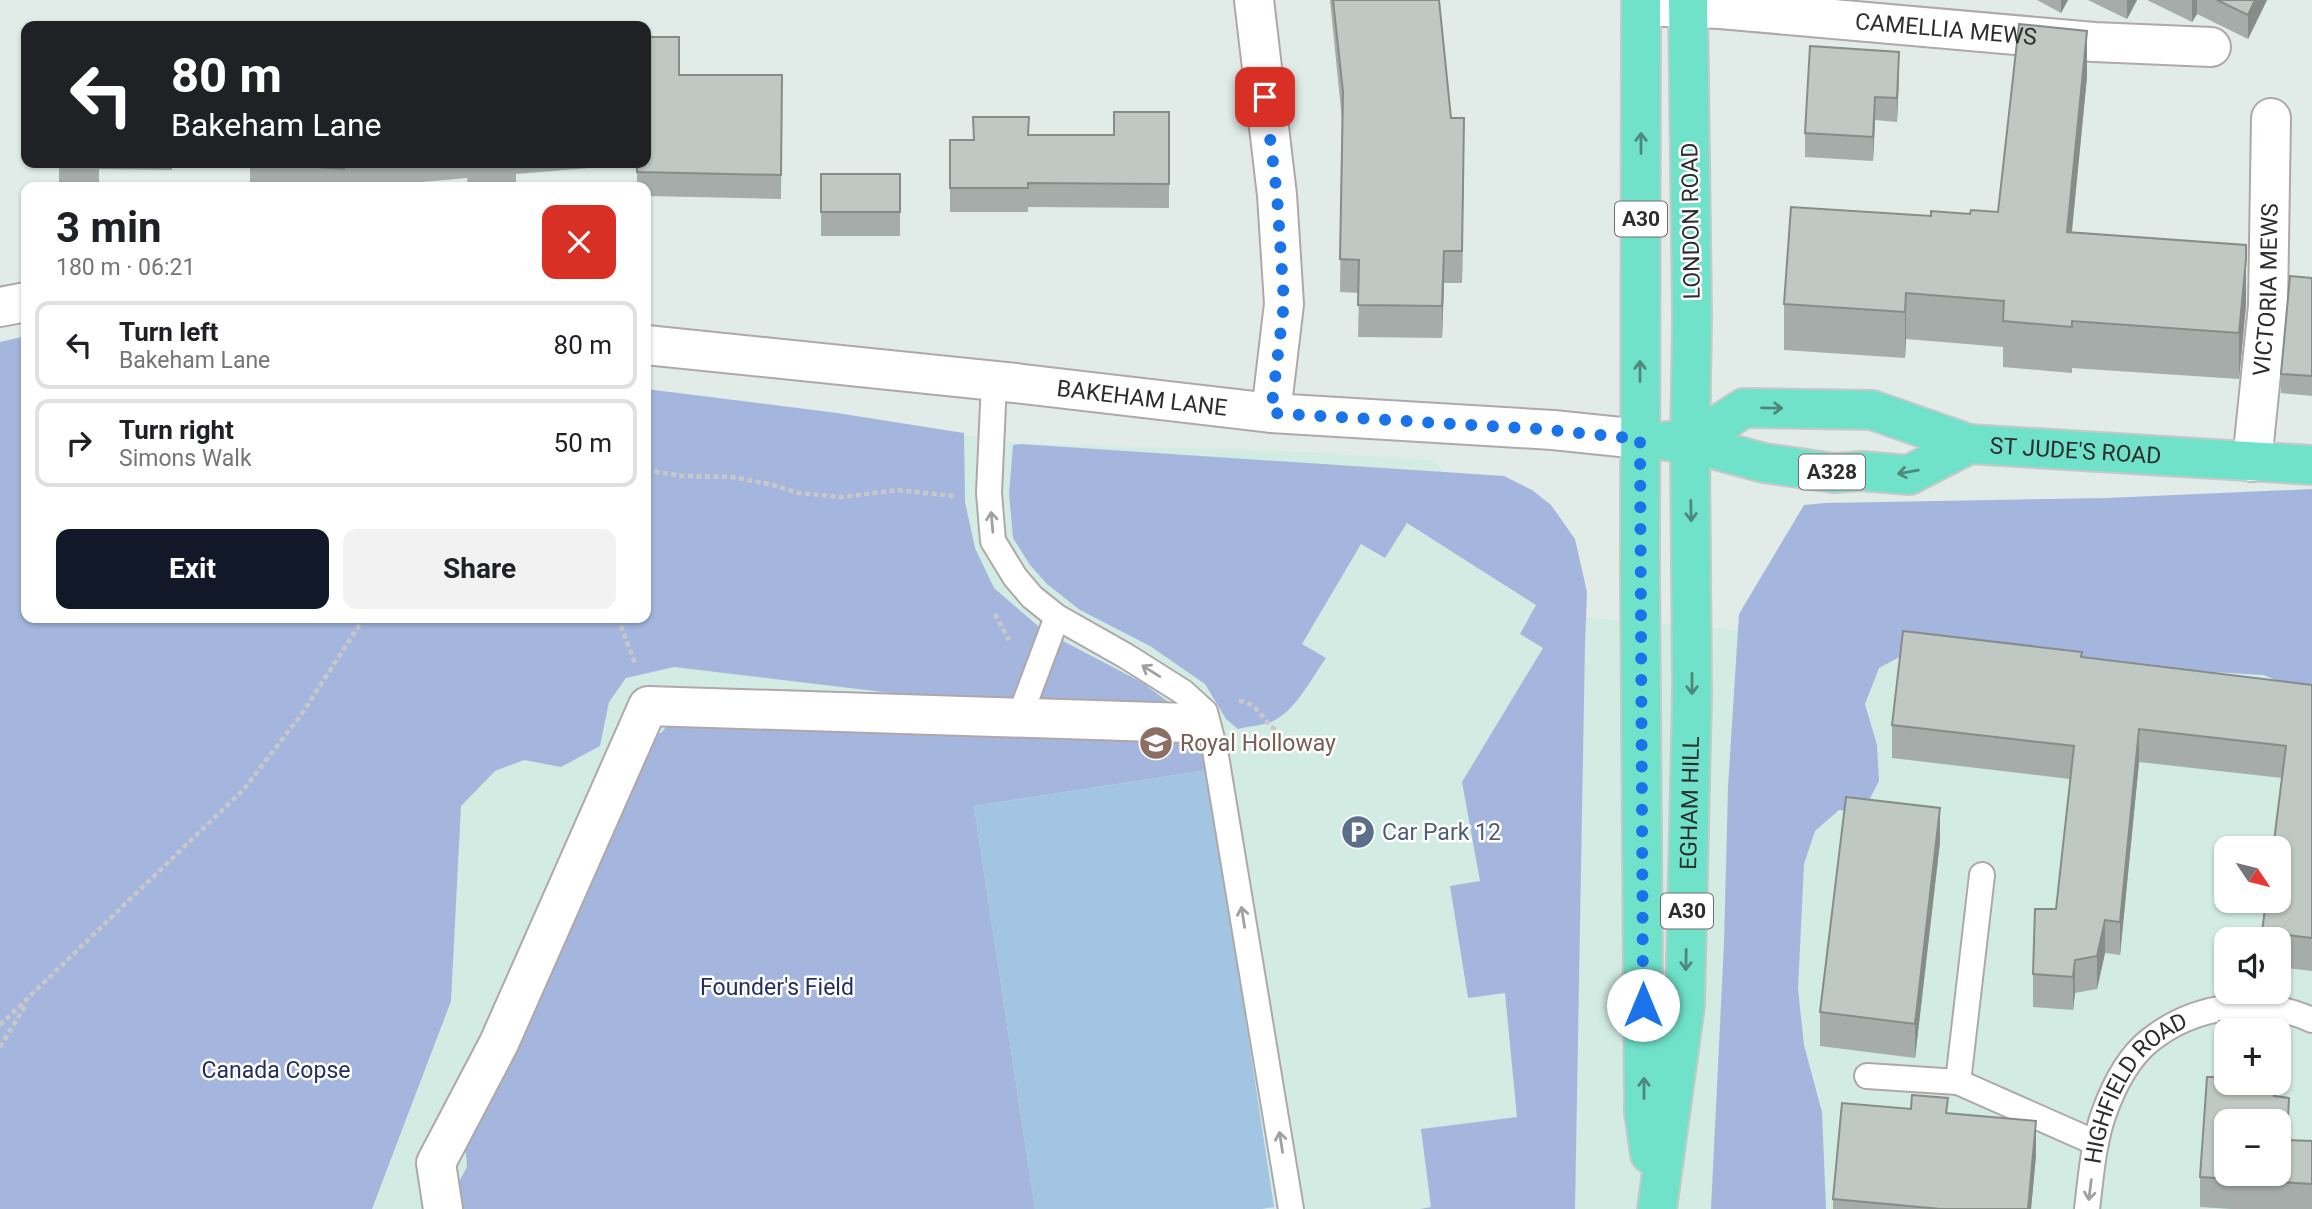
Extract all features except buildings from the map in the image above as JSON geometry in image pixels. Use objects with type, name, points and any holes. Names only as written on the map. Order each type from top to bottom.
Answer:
[{"type":"main road","name":"A30","points":[[1640,439],[1641,3]]},
{"type":"main road","name":"LONDON ROAD","points":[[1688,4],[1692,319],[1690,443]]},
{"type":"main road","points":[[1690,443],[1744,408],[1872,410],[1969,444]]},
{"type":"main road","name":"ST JUDE'S ROAD","points":[[1640,439],[1690,443],[1764,463],[1835,472],[1909,475],[1969,444],[2312,465]]},
{"type":"main road","name":"EGHAM HILL","points":[[1640,439],[1644,1112],[1657,1207]]},
{"type":"main road","name":"EGHAM HILL","points":[[1657,1207],[1685,1005],[1692,696],[1690,443]]},
{"type":"street","points":[[1254,0],[1277,195],[1284,303],[1271,413]]},
{"type":"street","name":"CAMELLIA MEWS","points":[[1641,3],[1688,4],[2094,42],[2211,47]]},
{"type":"street","name":"VICTORIA MEWS","points":[[2252,462],[2268,306],[2270,118]]},
{"type":"street","points":[[0,307],[21,303]]},
{"type":"street","name":"BAKEHAM LANE","points":[[651,346],[1271,413],[1544,429],[1640,439]]},
{"type":"street","points":[[443,1209],[436,1163],[499,1043],[648,706],[1188,723]]},
{"type":"lane","points":[[1004,382],[989,493],[993,541],[1015,577],[1032,597],[1057,617],[1183,692],[1205,712],[1215,750],[1291,1209]]},
{"type":"lane","points":[[1023,719],[1024,705],[1057,617]]},
{"type":"lane","points":[[1958,1082],[1982,875]]},
{"type":"lane","name":"HIGHFIELD ROAD","points":[[2087,1209],[2096,1143],[2104,1114],[2129,1065],[2148,1042],[2169,1027],[2225,1007],[2273,1007],[2312,1020]]},
{"type":"lane","points":[[1867,1076],[1958,1082],[2096,1143]]},
{"type":"path","points":[[651,471],[682,476],[732,477],[799,493],[842,497],[898,490],[958,497]]},
{"type":"path","points":[[991,607],[1010,640]]},
{"type":"path","points":[[0,1025],[244,789],[301,715],[361,623]]},
{"type":"path","points":[[620,623],[637,670]]},
{"type":"path","points":[[0,1046],[31,996]]},
{"type":"shaded area","name":"Royal Holloway","points":[[21,337],[21,623],[651,623],[651,390],[837,413],[1021,444],[1287,451],[1433,460],[1583,617],[1811,637],[2312,612],[2312,1209],[0,1209],[0,342]]},
{"type":"shaded area","points":[[1208,770],[1274,1207],[1035,1209],[974,806]]},
{"type":"green space","name":"Canada Copse","points":[[21,337],[21,623],[651,623],[651,390],[837,413],[964,433],[965,502],[975,548],[994,588],[1044,631],[1143,683],[1178,712],[991,705],[674,667],[626,678],[609,702],[600,746],[561,767],[524,760],[495,771],[461,806],[451,1001],[372,1209],[0,1209],[0,342]]},
{"type":"green space","points":[[1013,445],[1504,476],[1532,490],[1551,505],[1575,539],[1587,592],[1575,1209],[1420,1209],[1431,1207],[1421,1129],[1517,1117],[1505,993],[1468,998],[1450,886],[1480,881],[1462,782],[1543,648],[1520,634],[1536,605],[1407,523],[1385,558],[1361,544],[1302,644],[1326,658],[1295,703],[1271,722],[1238,729],[1226,719],[1205,684],[1150,646],[1080,610],[1047,584],[1030,565],[1013,538],[1009,494]]},
{"type":"green space","points":[[2312,489],[2312,696],[2264,675],[1905,654],[1879,668],[1865,704],[1877,745],[1879,781],[1863,812],[1839,810],[1815,831],[1804,864],[1798,989],[1804,1045],[1822,1112],[1826,1209],[1711,1209],[1724,943],[1728,787],[1739,614],[1804,505],[2107,498]]},
{"type":"green space","name":"Founder's Field","points":[[672,720],[1199,736],[1208,770],[974,806],[1035,1209],[457,1209],[454,1191],[467,1167],[466,1154],[459,1143],[649,739],[662,732]]},
{"type":"place","name":"Royal Holloway","points":[[1156,743]]},
{"type":"place","name":"Car Park 12","points":[[1358,832]]},
{"type":"route","points":[[1265,97],[1277,195],[1284,303],[1271,413],[1539,429],[1640,439],[1643,1005]]}]
